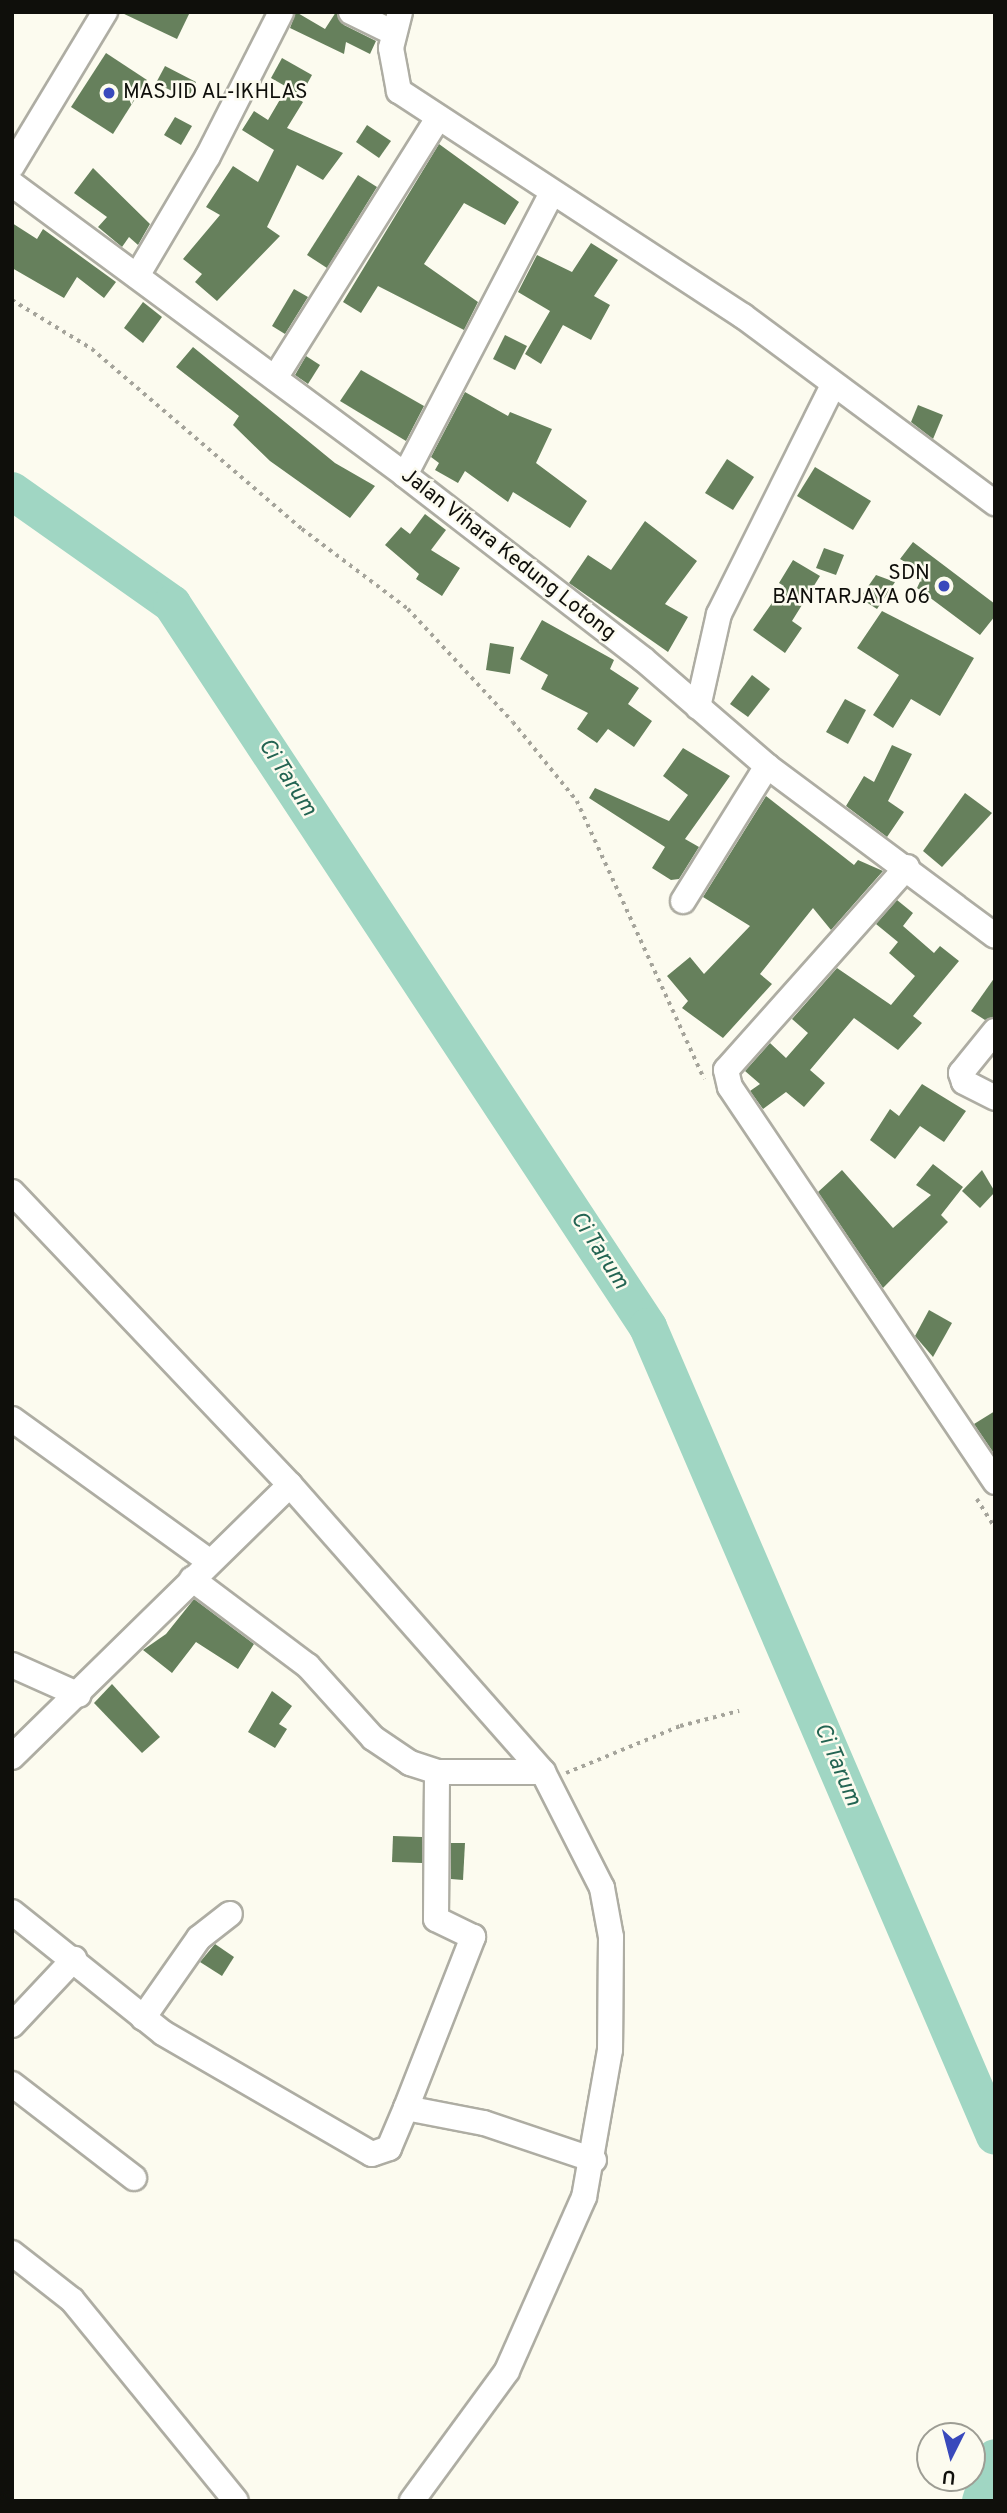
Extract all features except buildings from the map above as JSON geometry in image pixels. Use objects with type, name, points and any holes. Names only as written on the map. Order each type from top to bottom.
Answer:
[{"type":"street","points":[[12,166],[105,12]]},
{"type":"street","points":[[137,276],[208,156],[281,12]]},
{"type":"street","points":[[351,12],[396,22],[399,91],[743,316],[832,387],[995,503]]},
{"type":"street","points":[[275,378],[438,118]]},
{"type":"street","name":"Jalan Vihara Kedung Lotong","points":[[12,184],[405,475],[698,707],[767,766],[907,867],[995,936]]},
{"type":"street","points":[[405,475],[552,192]]},
{"type":"street","points":[[698,707],[719,614],[832,387]]},
{"type":"street","points":[[683,901],[767,766]]},
{"type":"street","points":[[907,867],[726,1070],[730,1087],[984,1486]]},
{"type":"street","points":[[995,1031],[961,1073],[964,1082],[995,1098]]},
{"type":"street","points":[[12,1192],[290,1485],[545,1776],[603,1888],[609,1916],[610,2050],[594,2160],[533,2325],[412,2501]]},
{"type":"street","points":[[12,1419],[210,1562]]},
{"type":"street","points":[[12,1758],[290,1485]]},
{"type":"street","points":[[192,1579],[308,1666],[373,1738],[410,1763],[437,1772],[545,1776]]},
{"type":"street","points":[[12,1665],[79,1695]]},
{"type":"street","points":[[12,1912],[74,1959],[143,2018],[372,2154],[389,2148],[473,1937],[436,1919],[437,1772]]},
{"type":"street","points":[[143,2018],[199,1938],[230,1914]]},
{"type":"street","points":[[12,2025],[74,1959]]},
{"type":"street","points":[[12,2084],[134,2178]]},
{"type":"street","points":[[406,2108],[484,2123],[594,2160]]},
{"type":"street","points":[[15,2262],[72,2300],[123,2357],[236,2501]]},
{"type":"path","points":[[12,300],[92,349],[302,529],[408,609],[513,722],[577,801],[707,1083]]},
{"type":"path","points":[[984,1486],[995,1528]]},
{"type":"path","points":[[545,1776],[680,1726],[738,1711]]},
{"type":"waterway","name":"Ci Tarum","points":[[12,491],[172,604],[648,1327],[995,2136]]},
{"type":"waterway","name":"Ci Tarum","points":[[981,2501],[995,2458]]},
{"type":"place","name":"MASJID AL-IKHLAS","points":[[109,93]]},
{"type":"place","name":"SDN BANTARJAYA 06","points":[[944,586]]}]
